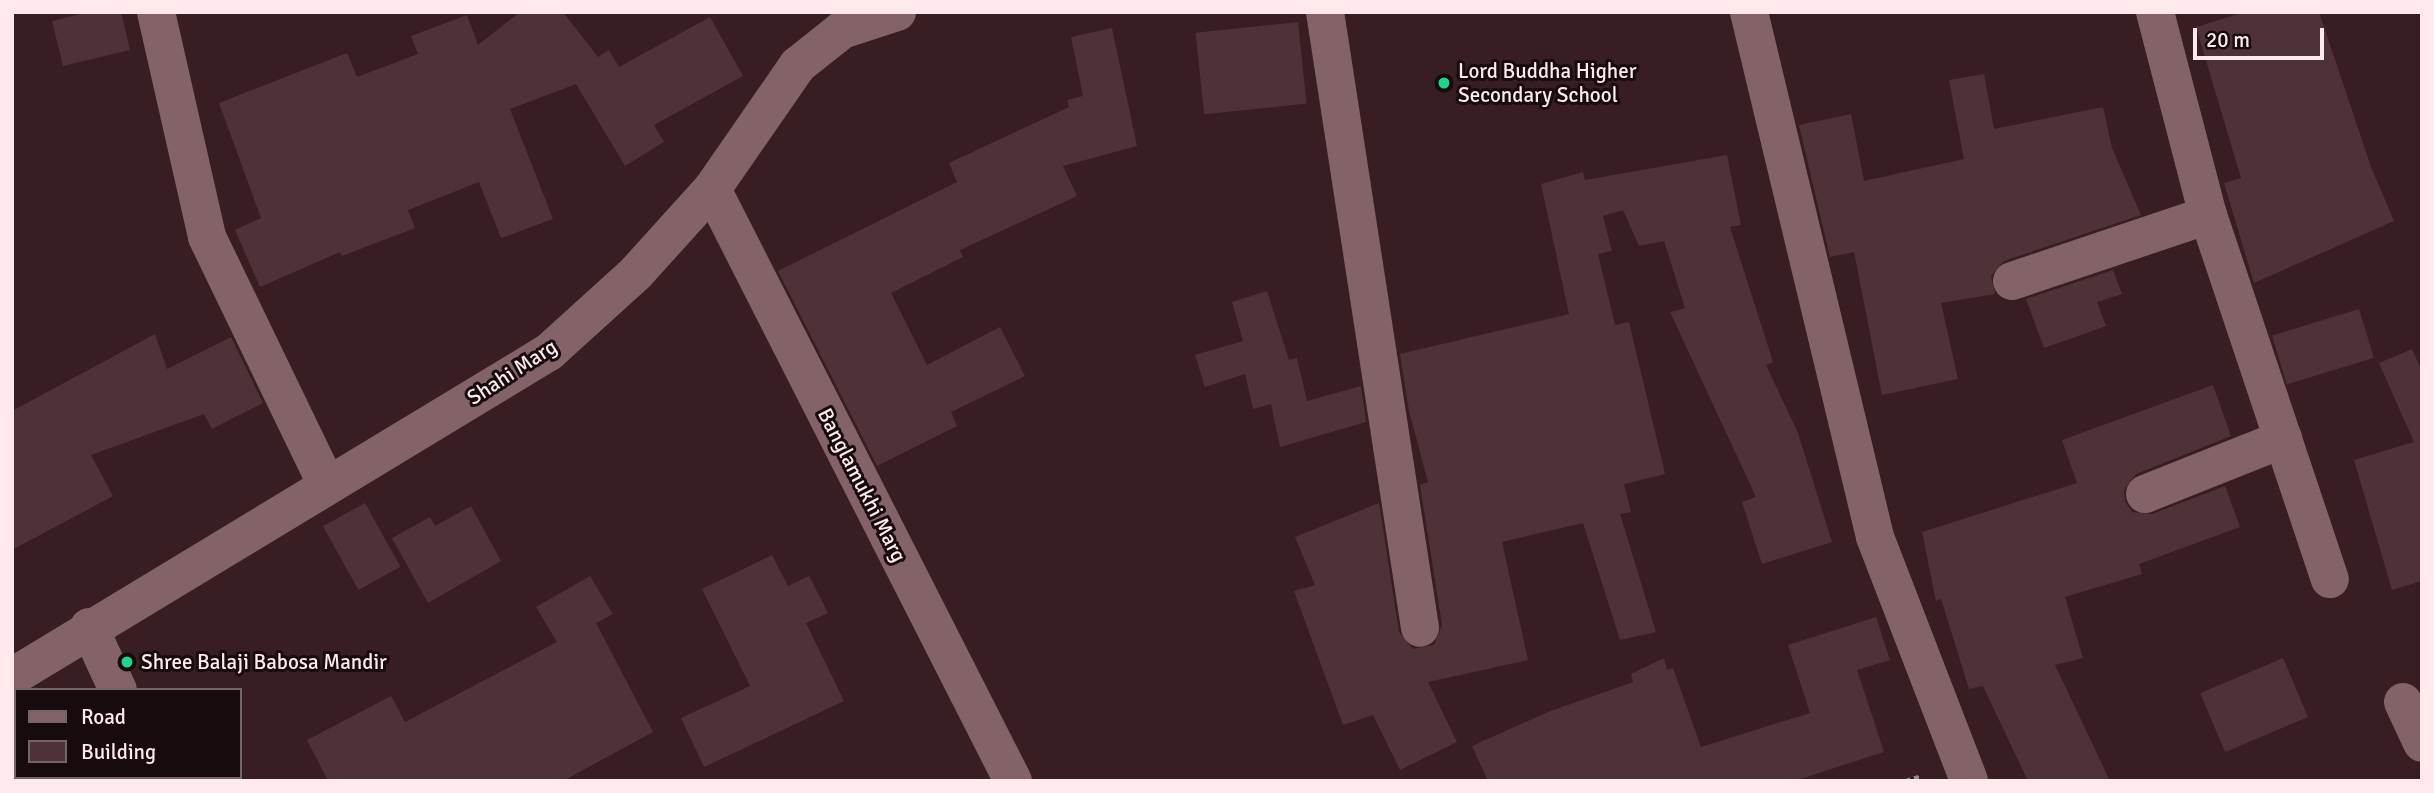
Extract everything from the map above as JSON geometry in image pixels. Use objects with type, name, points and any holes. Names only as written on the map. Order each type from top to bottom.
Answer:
[{"type":"street","points":[[156,12],[206,237],[327,485]]},
{"type":"street","name":"Shahi Marg","points":[[17,661],[89,627],[549,352],[636,274],[712,189],[798,65],[842,30],[897,12]]},
{"type":"street","points":[[1325,12],[1420,628]]},
{"type":"street","points":[[1749,12],[1875,537],[1969,781]]},
{"type":"street","points":[[2155,12],[2208,215],[2330,579]]},
{"type":"street","name":"Banglamukhi Marg","points":[[712,189],[1013,781]]},
{"type":"street","points":[[2012,281],[2208,215]]},
{"type":"street","points":[[2145,494],[2283,439]]},
{"type":"street","points":[[89,627],[117,688]]},
{"type":"street","points":[[2403,702],[2422,743]]},
{"type":"building","points":[[88,12],[121,12],[130,50],[63,66],[52,21]]},
{"type":"building","points":[[520,12],[563,12],[598,57],[609,50],[619,67],[710,17],[743,76],[654,125],[664,142],[625,166],[576,84],[510,109],[553,219],[501,238],[479,182],[408,210],[415,228],[342,256],[340,252],[260,287],[235,230],[261,218],[219,103],[347,53],[357,77],[418,54],[411,36],[467,15],[478,45]]},
{"type":"building","points":[[2245,12],[2319,12],[2371,167],[2394,221],[2254,283],[2224,183],[2241,178],[2196,27]]},
{"type":"building","points":[[1298,22],[1307,104],[1204,114],[1196,33]]},
{"type":"building","points":[[1112,28],[1137,146],[1063,166],[1077,196],[960,250],[963,257],[891,293],[927,365],[1000,327],[1025,376],[951,412],[957,426],[877,466],[778,271],[957,182],[949,163],[1069,107],[1067,100],[1083,96],[1071,37]]},
{"type":"building","points":[[1984,74],[1994,129],[2103,107],[2112,148],[2141,215],[2004,261],[1991,276],[1995,294],[1941,303],[1958,379],[1882,395],[1854,252],[1830,257],[1799,125],[1851,114],[1864,181],[1964,159],[1949,80]]},
{"type":"building","points":[[1727,155],[1741,225],[1730,227],[1773,362],[1766,365],[1798,433],[1832,542],[1762,564],[1742,502],[1756,497],[1670,312],[1685,308],[1664,241],[1639,246],[1623,210],[1603,216],[1612,251],[1598,254],[1615,325],[1629,322],[1665,474],[1624,484],[1631,512],[1620,514],[1656,632],[1620,640],[1583,523],[1502,542],[1528,660],[1428,682],[1457,742],[1400,770],[1373,715],[1343,725],[1294,591],[1315,585],[1295,537],[1379,503],[1399,632],[1413,649],[1434,645],[1442,625],[1420,485],[1428,482],[1409,411],[1400,354],[1569,314],[1541,184],[1583,172],[1585,180]]},
{"type":"building","points":[[2113,270],[2122,294],[2097,302],[2106,326],[2044,348],[2026,299]]},
{"type":"building","points":[[1267,291],[1289,360],[1297,358],[1307,401],[1361,386],[1366,422],[1280,447],[1271,404],[1253,409],[1245,374],[1205,387],[1195,355],[1243,341],[1232,302]]},
{"type":"building","points":[[2359,309],[2374,358],[2287,384],[2272,336]]},
{"type":"building","points":[[155,334],[167,369],[231,337],[263,403],[212,429],[204,414],[91,455],[113,496],[12,550],[12,411]]},
{"type":"building","points":[[2412,349],[2422,371],[2422,581],[2392,590],[2354,460],[2414,442],[2379,363]]},
{"type":"building","points":[[2213,385],[2231,436],[2136,474],[2124,490],[2125,501],[2132,512],[2152,514],[2225,486],[2240,527],[2139,564],[2142,574],[2065,597],[2083,658],[2055,665],[2110,781],[2028,781],[1983,686],[1969,689],[1941,599],[1936,601],[1922,532],[2077,483],[2062,440]]},
{"type":"building","points":[[365,503],[400,567],[358,590],[323,526]]},
{"type":"building","points":[[471,506],[501,561],[428,603],[392,538],[430,517],[435,526]]},
{"type":"building","points":[[772,555],[788,586],[809,576],[828,613],[806,623],[844,701],[704,767],[681,718],[750,686],[702,589]]},
{"type":"building","points":[[590,576],[613,614],[596,623],[653,732],[563,781],[328,781],[307,740],[391,696],[405,722],[557,642],[536,607]]},
{"type":"building","points":[[1876,617],[1890,660],[1857,670],[1884,752],[1794,781],[1488,781],[1472,746],[1548,712],[1633,682],[1631,674],[1664,658],[1667,670],[1673,668],[1701,747],[1810,713],[1788,645]]},
{"type":"building","points":[[2283,658],[2308,717],[2225,752],[2200,693]]},
{"type":"place","name":"Lord Buddha Higher Secondary School","points":[[1444,83]]},
{"type":"place","name":"Shree Balaji Babosa Mandir","points":[[127,662]]}]
